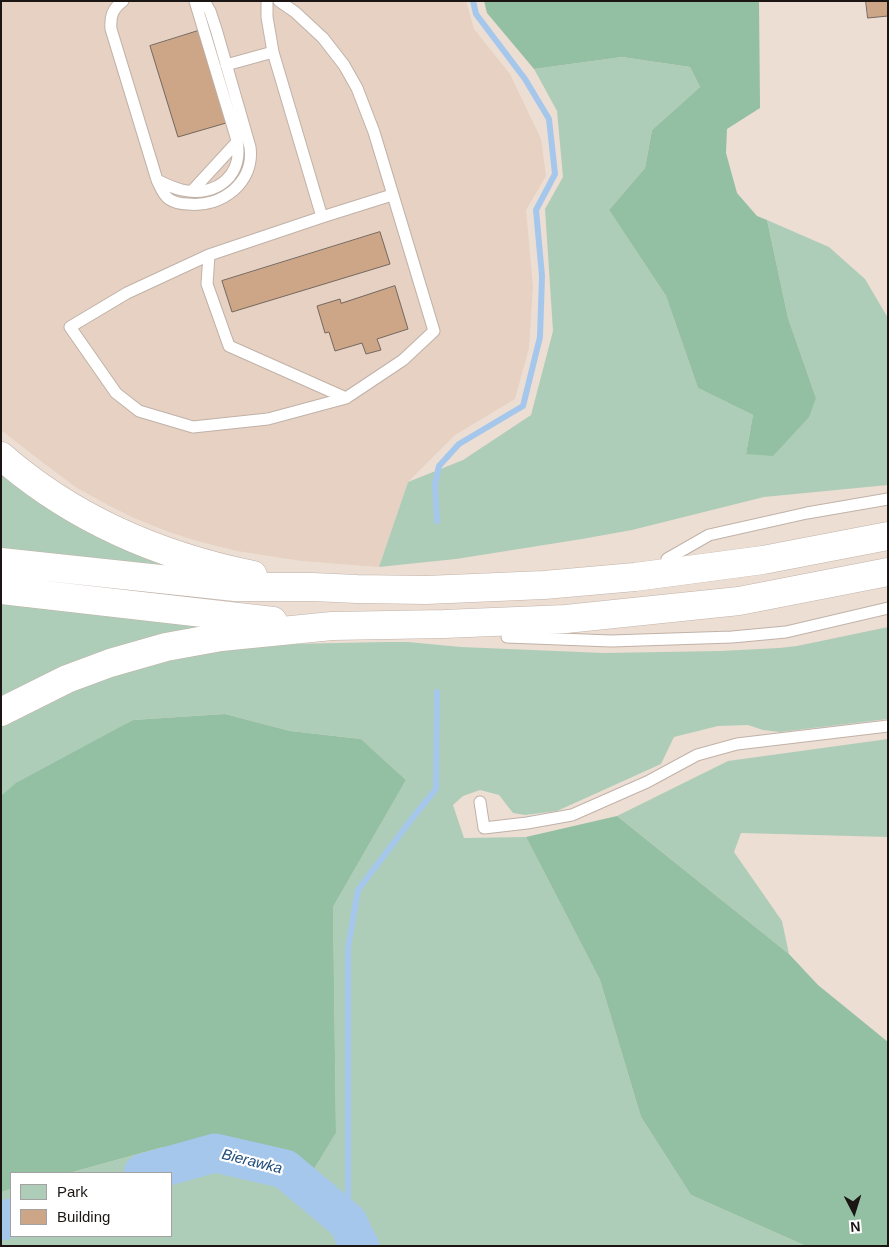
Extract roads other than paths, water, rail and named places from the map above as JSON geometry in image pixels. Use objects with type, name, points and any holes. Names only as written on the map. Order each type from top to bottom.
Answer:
[{"type":"highway","points":[[1,456],[60,500],[108,528],[164,551],[238,572],[313,587]]},
{"type":"highway","points":[[1,562],[236,587],[426,590],[601,581],[654,575],[754,561],[888,536]]},
{"type":"highway","points":[[1,712],[67,679],[110,663],[166,647],[221,637],[332,626],[444,624],[576,618],[740,602],[888,572]]},
{"type":"highway","points":[[1,590],[332,626]]},
{"type":"lane","points":[[123,1],[112,12],[111,29],[157,180],[170,200],[194,205],[212,202],[234,191],[241,183],[251,163],[250,146],[213,20],[204,1]]},
{"type":"lane","points":[[157,180],[176,188],[192,191],[209,190],[229,178],[238,159],[237,142],[195,1]]},
{"type":"lane","points":[[267,1],[267,17],[273,52],[322,217]]},
{"type":"lane","points":[[278,1],[295,12],[315,30],[349,72],[357,88],[368,114],[434,331],[403,360],[346,398],[268,419],[193,427],[139,411],[116,393],[70,327],[127,293],[209,255],[392,195]]},
{"type":"lane","points":[[226,65],[273,52]]},
{"type":"lane","points":[[192,191],[237,142]]},
{"type":"lane","points":[[209,255],[207,284],[229,346],[346,398]]},
{"type":"lane","points":[[667,559],[709,535],[807,513],[888,499]]},
{"type":"lane","points":[[507,638],[611,640],[732,637],[786,632],[888,608]]},
{"type":"lane","points":[[480,802],[484,828],[572,815],[647,782],[697,755],[737,744],[888,726]]},
{"type":"waterway","points":[[437,521],[435,484],[439,466],[459,444],[523,406],[540,337],[542,276],[536,210],[555,174],[549,119],[525,79],[476,14],[473,1]]},
{"type":"waterway","points":[[348,1222],[348,948],[358,890],[436,789],[437,692]]},
{"type":"waterway","name":"Bierawka","points":[[147,1172],[215,1153],[285,1169],[348,1222],[360,1246]]},
{"type":"waterway","name":"Bierawka","points":[[1,1221],[10,1218]]}]
